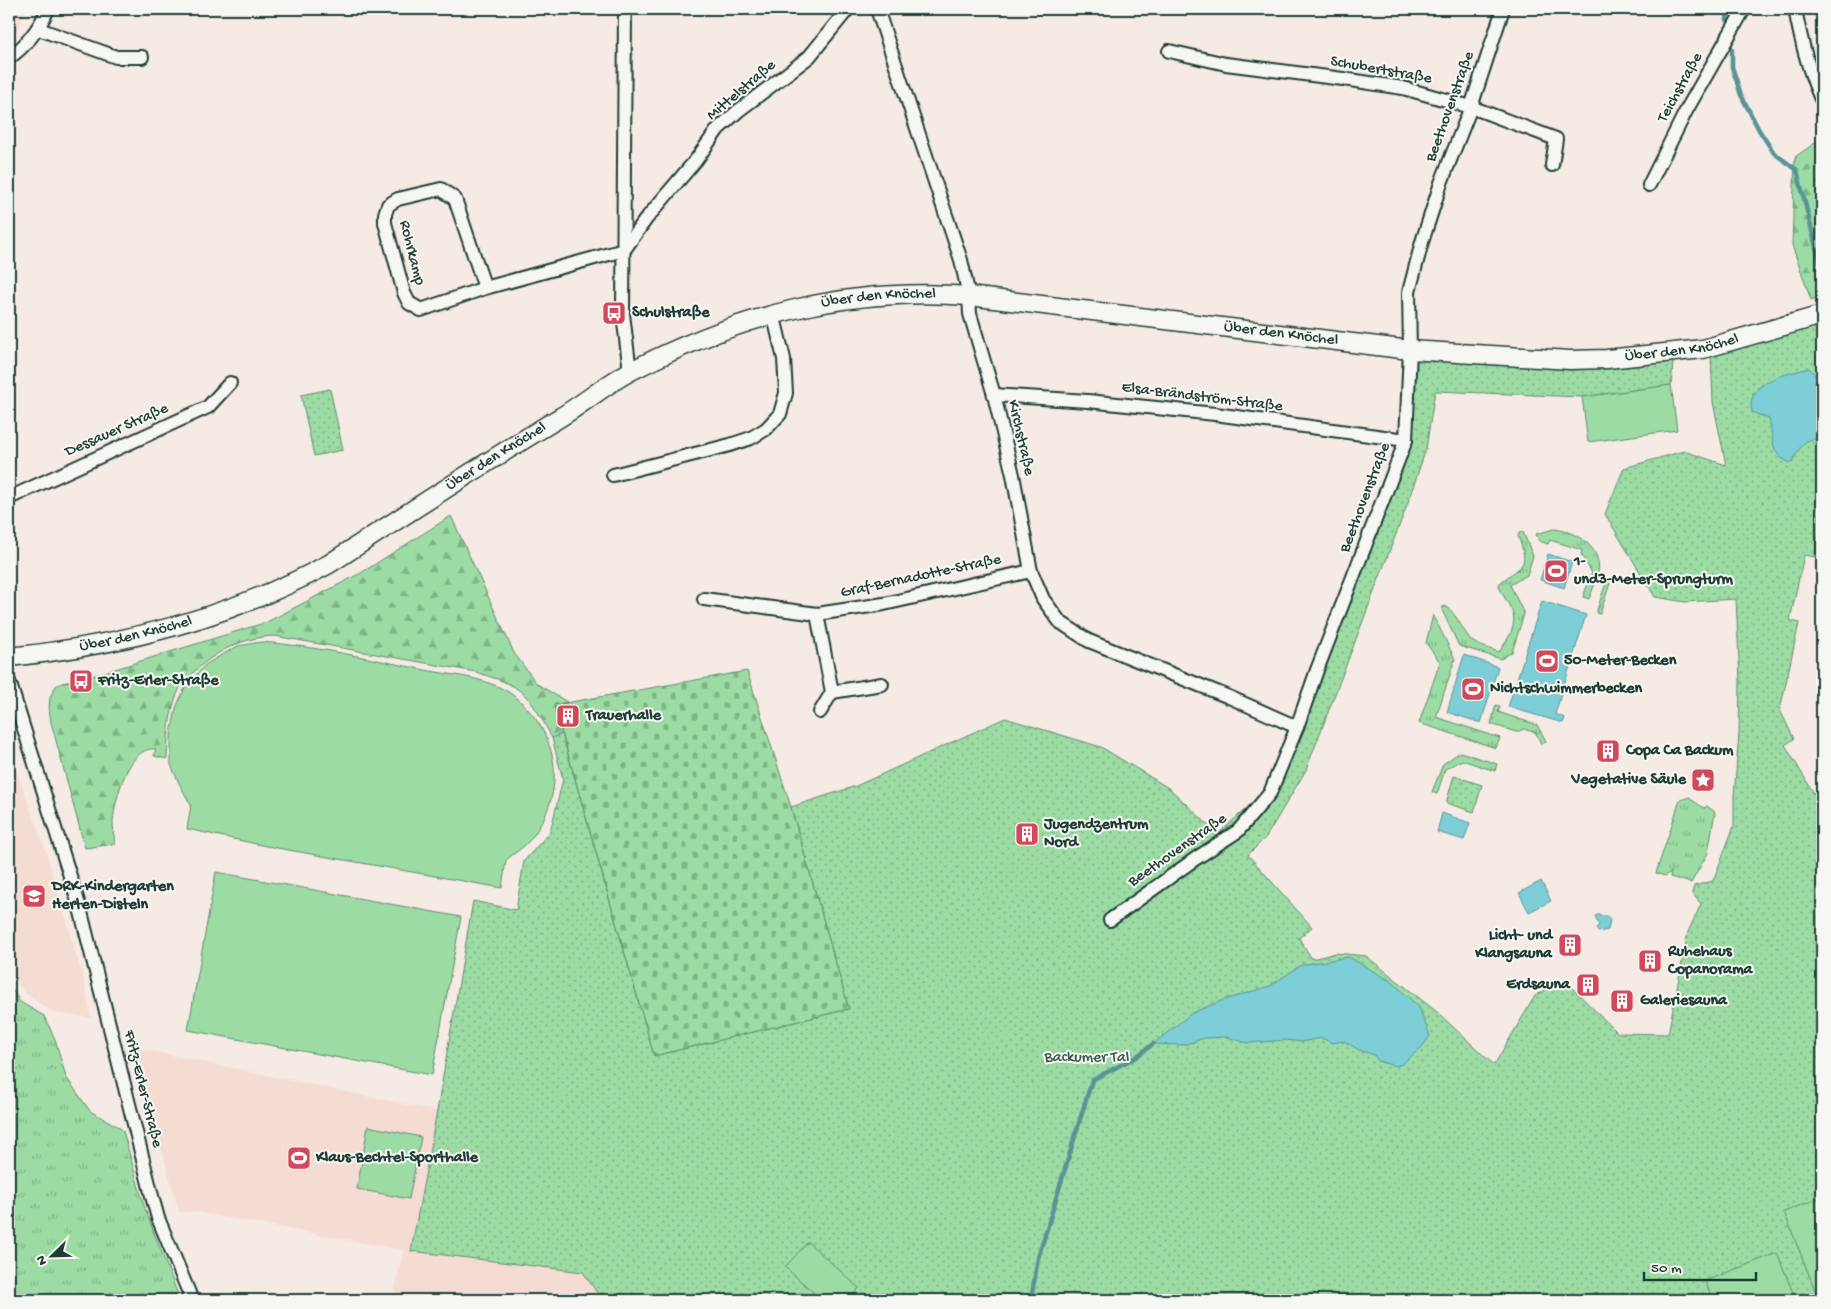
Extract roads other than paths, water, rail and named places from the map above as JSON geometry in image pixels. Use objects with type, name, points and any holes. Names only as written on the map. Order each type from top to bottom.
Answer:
[{"type":"main road","name":"Über den Knöchel","points":[[9,657],[41,654],[152,632],[225,609],[293,583],[337,558],[630,372],[711,334],[773,313],[828,301],[886,295],[935,293],[1410,350],[1570,360],[1607,359],[1703,349],[1822,315]]},
{"type":"street","points":[[9,58],[19,51],[39,29],[48,9]]},
{"type":"street","points":[[625,9],[623,314],[630,372]]},
{"type":"street","name":"Mittelstraße","points":[[624,250],[646,219],[696,160],[718,129],[738,111],[809,58],[848,9]]},
{"type":"street","name":"Kirchstraße","points":[[877,9],[961,260],[969,296],[970,314],[994,395],[1031,571],[1042,599],[1060,622],[1089,641],[1229,697],[1297,727]]},
{"type":"street","name":"Beethovenstraße","points":[[1110,920],[1195,859],[1238,831],[1270,793],[1406,440],[1410,350],[1409,292],[1430,217],[1471,107],[1503,9]]},
{"type":"street","name":"Teichstraße","points":[[1649,185],[1687,109],[1744,9]]},
{"type":"street","points":[[1795,9],[1811,77],[1822,101]]},
{"type":"street","points":[[39,29],[116,57],[142,58]]},
{"type":"street","name":"Schubertstraße","points":[[1169,50],[1226,64],[1403,88],[1471,107],[1556,139],[1552,165]]},
{"type":"street","name":"Rohrkamp","points":[[485,288],[455,199],[441,189],[398,200],[388,205],[385,223],[404,294],[409,303],[421,310],[485,288],[624,250]]},
{"type":"street","points":[[613,476],[730,445],[751,438],[766,429],[780,414],[786,393],[784,359],[773,313]]},
{"type":"street","name":"Dessauer Straße","points":[[9,498],[208,408],[230,383]]},
{"type":"street","name":"Elsa-Brändström-Straße","points":[[994,395],[1088,401],[1206,413],[1406,440]]},
{"type":"street","name":"Graf-Bernadotte-Straße","points":[[704,599],[817,614],[884,604],[1031,571]]},
{"type":"street","points":[[817,614],[832,692],[820,712]]},
{"type":"street","name":"Fritz-Erler-Straße","points":[[9,681],[80,908],[158,1218],[192,1300]]},
{"type":"street","points":[[832,692],[882,684]]},
{"type":"water","points":[[1809,368],[1818,378],[1822,377],[1822,438],[1805,442],[1791,463],[1784,460],[1776,451],[1769,419],[1752,412],[1751,401],[1761,386],[1780,376]]},
{"type":"water","name":"1- und3-Meter-Sprungturm","points":[[1548,554],[1572,562],[1564,588],[1540,580]]},
{"type":"water","name":"50-Meter-Becken","points":[[1542,601],[1586,615],[1555,714],[1565,718],[1563,723],[1508,707]]},
{"type":"water","name":"Nichtschwimmerbecken","points":[[1464,655],[1498,667],[1481,723],[1447,712]]},
{"type":"water","points":[[1442,813],[1470,823],[1464,840],[1437,832]]},
{"type":"water","points":[[1541,881],[1551,901],[1529,912],[1519,893]]},
{"type":"water","points":[[1600,914],[1600,916],[1607,916],[1610,920],[1608,930],[1598,932],[1596,928],[1599,925],[1595,916]]},
{"type":"water","points":[[1349,957],[1392,982],[1419,1007],[1430,1036],[1421,1048],[1402,1064],[1395,1066],[1378,1061],[1374,1055],[1359,1050],[1344,1041],[1332,1043],[1322,1038],[1301,1042],[1286,1040],[1248,1043],[1226,1037],[1205,1038],[1183,1045],[1153,1044],[1192,1013],[1221,1001],[1270,986],[1301,965]]},
{"type":"waterway","points":[[1727,20],[1728,9]]},
{"type":"waterway","points":[[1732,50],[1732,67],[1741,95],[1759,130],[1774,153],[1797,170],[1822,272]]},
{"type":"waterway","points":[[1031,1300],[1038,1258],[1092,1080],[1136,1057],[1153,1044]]},
{"type":"place","name":"Schulstraße","points":[[614,313]]},
{"type":"place","name":"1- und3-Meter-Sprungturm","points":[[1556,571]]},
{"type":"place","name":"50-Meter-Becken","points":[[1547,661]]},
{"type":"place","name":"Fritz-Erler-Straße","points":[[81,681]]},
{"type":"place","name":"Nichtschwimmerbecken","points":[[1473,689]]},
{"type":"place","name":"Trauerhalle","points":[[568,716]]},
{"type":"place","name":"Copa Ca Backum","points":[[1608,751]]},
{"type":"place","name":"Vegetative Säule","points":[[1703,780]]},
{"type":"place","name":"Jugendzentrum Nord","points":[[1027,834]]},
{"type":"place","name":"DRK-Kindergarten Herten-Disteln","points":[[34,896]]},
{"type":"place","name":"Licht- und Klangsauna","points":[[1570,945]]},
{"type":"place","name":"Ruhehaus Copanorama","points":[[1650,961]]},
{"type":"place","name":"Erdsauna","points":[[1588,985]]},
{"type":"place","name":"Galeriesauna","points":[[1622,1001]]},
{"type":"place","name":"Klaus-Bechtel-Sporthalle","points":[[299,1158]]},
{"type":"park label","name":"Backumer Tal","points":[[1087,1058]]}]
